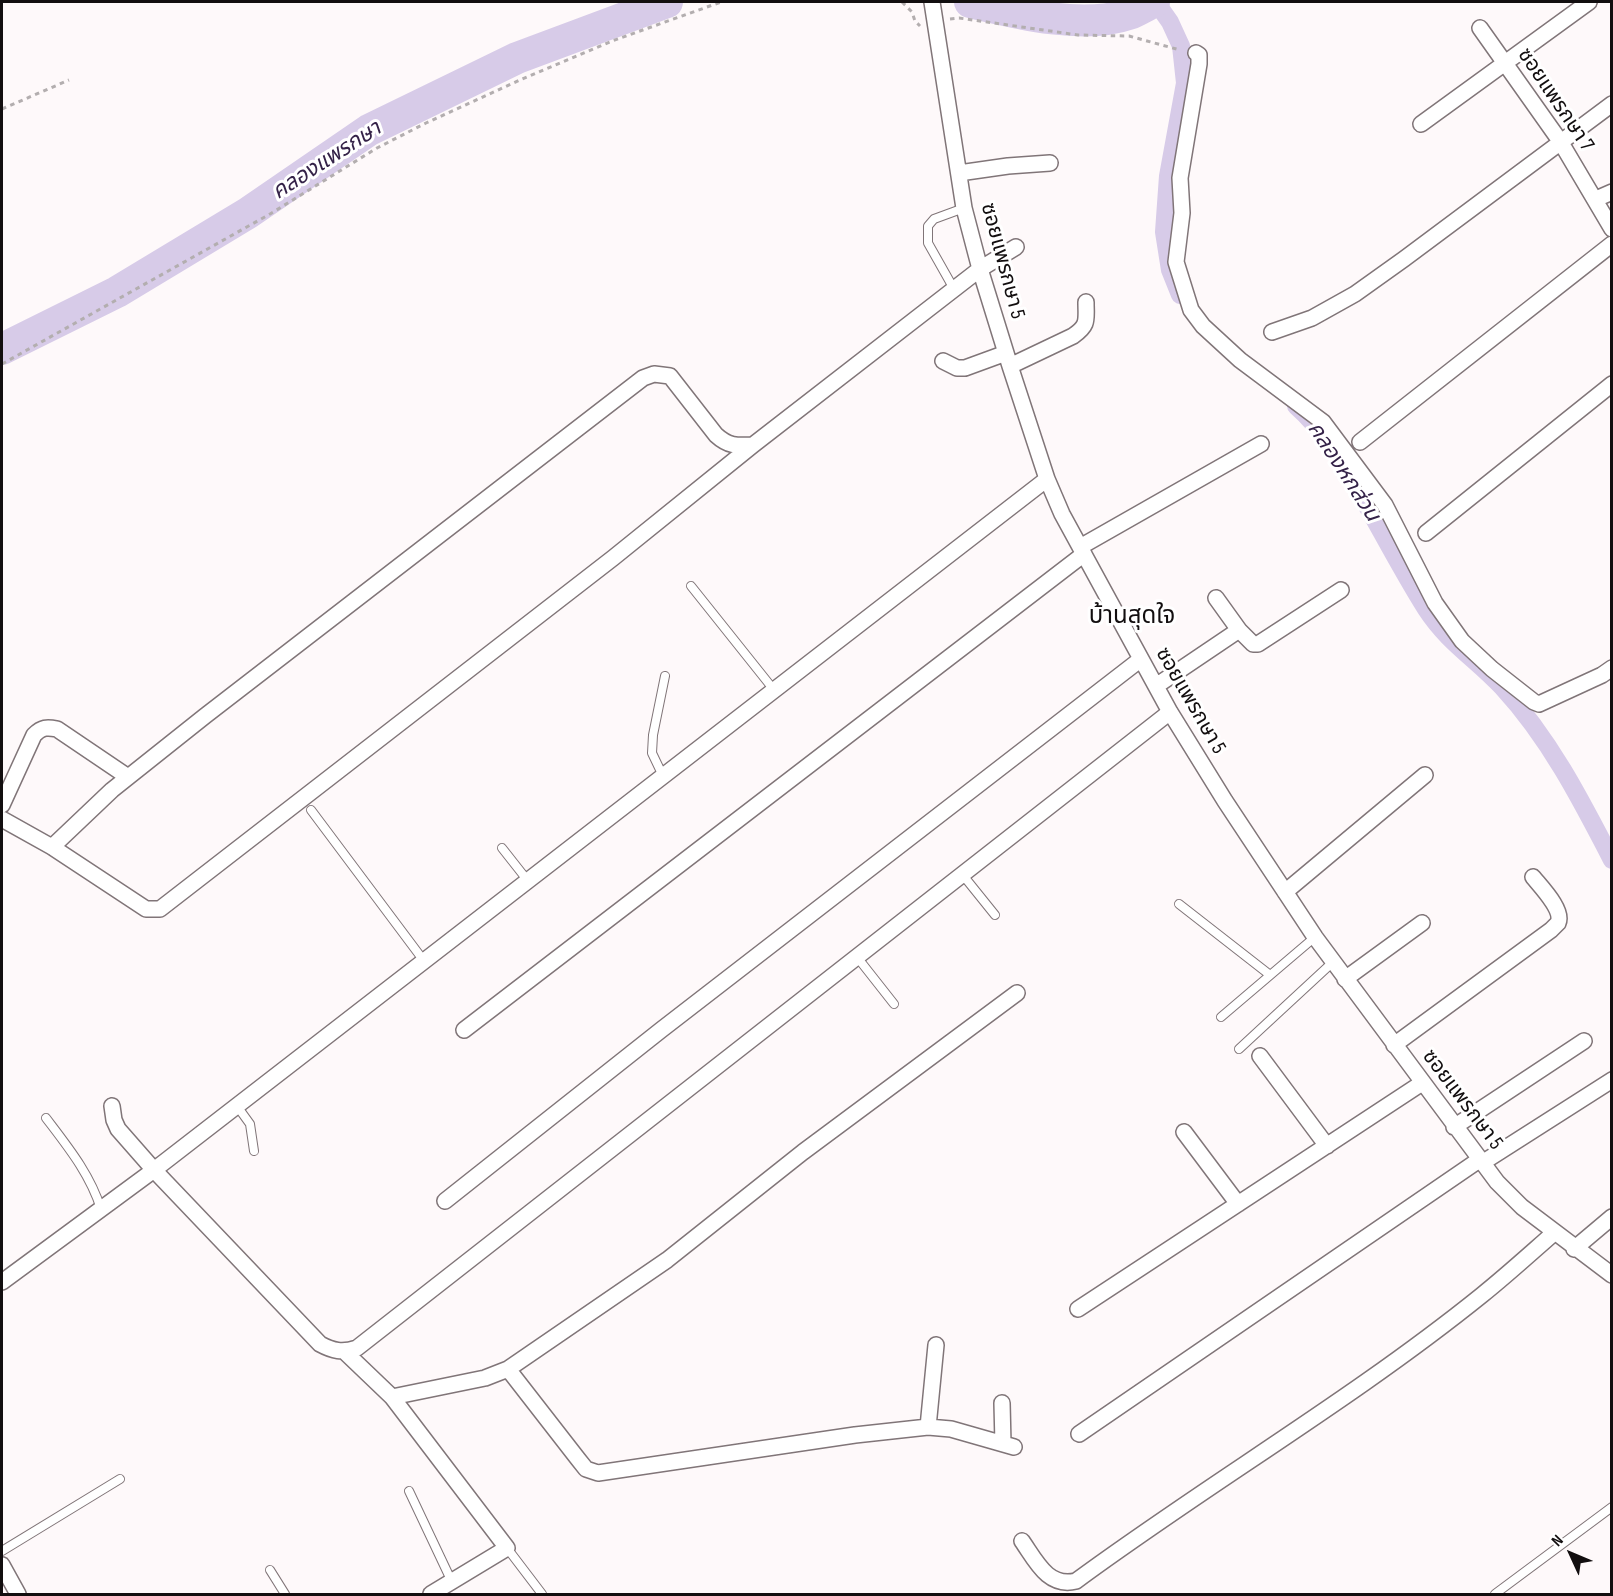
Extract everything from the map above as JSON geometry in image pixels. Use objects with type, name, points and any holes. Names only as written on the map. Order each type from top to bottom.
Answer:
[{"type":"street","name":"ซอยแพรกษา 5","points":[[932,2],[964,208],[1008,360],[1047,479],[1062,514],[1170,712],[1285,892],[1333,962],[1481,1162],[1522,1207],[1574,1249],[1611,1275]]},
{"type":"street","points":[[1421,124],[1589,2]]},
{"type":"street","name":"ซอยแพรกษา 7","points":[[1480,28],[1560,141],[1611,228]]},
{"type":"street","points":[[1196,53],[1199,64],[1180,178],[1182,213],[1176,262],[1187,299],[1197,319],[1240,360],[1323,422],[1385,505],[1441,612],[1462,641],[1492,669],[1539,704],[1602,675],[1611,668]]},
{"type":"street","points":[[1272,332],[1312,318],[1355,294],[1611,104]]},
{"type":"street","points":[[959,173],[1050,163]]},
{"type":"street","points":[[1596,200],[1611,192]]},
{"type":"street","points":[[1360,442],[1611,244]]},
{"type":"street","points":[[2,819],[52,847],[146,909],[160,909],[613,558],[753,445],[954,289],[980,269],[1016,247]]},
{"type":"street","points":[[943,361],[957,368],[965,368],[1008,360],[1073,336],[1083,329],[1086,322],[1086,302]]},
{"type":"street","points":[[52,847],[128,777],[643,378],[654,374],[670,376],[724,443],[730,446],[753,445]]},
{"type":"street","points":[[1426,533],[1611,384]]},
{"type":"street","points":[[464,1030],[1082,550],[1262,444]]},
{"type":"street","points":[[2,1282],[154,1170],[1047,479]]},
{"type":"street","points":[[1216,598],[1239,630],[1253,644],[1258,644],[1341,590]]},
{"type":"street","points":[[1156,686],[1239,630]]},
{"type":"street","points":[[445,1201],[661,1030],[1141,659]]},
{"type":"street","points":[[112,1106],[118,1129],[154,1170],[320,1344],[345,1352],[357,1348],[1170,712]]},
{"type":"street","points":[[2,805],[34,735],[47,727],[57,729],[128,777]]},
{"type":"street","points":[[1285,892],[1425,775]]},
{"type":"street","points":[[1394,1045],[1558,923],[1559,916],[1555,906],[1533,877]]},
{"type":"street","points":[[1346,979],[1422,923]]},
{"type":"street","points":[[392,1397],[485,1378],[508,1369],[667,1260],[803,1152],[1017,993]]},
{"type":"street","points":[[1454,1126],[1584,1041]]},
{"type":"street","points":[[1260,1056],[1327,1146]]},
{"type":"street","points":[[1079,1434],[1481,1162],[1611,1080]]},
{"type":"street","points":[[1078,1308],[1422,1083]]},
{"type":"street","points":[[1184,1132],[1238,1204]]},
{"type":"street","points":[[1574,1249],[1611,1217]]},
{"type":"street","points":[[1022,1541],[1045,1573],[1054,1581],[1067,1583],[1076,1581],[1379,1372],[1482,1295],[1555,1232]]},
{"type":"street","points":[[929,1420],[936,1345]]},
{"type":"street","points":[[345,1352],[392,1397],[507,1548],[431,1594]]},
{"type":"street","points":[[508,1369],[586,1469],[598,1473],[855,1436],[929,1420],[1008,1446],[1002,1403]]},
{"type":"street","points":[[2,1565],[18,1594]]},
{"type":"lane","points":[[954,289],[928,243],[928,226],[934,219],[964,208]]},
{"type":"lane","points":[[691,586],[774,690]]},
{"type":"lane","points":[[663,776],[652,753],[653,735],[666,676]]},
{"type":"lane","points":[[311,810],[424,961]]},
{"type":"lane","points":[[502,848],[528,881]]},
{"type":"lane","points":[[962,874],[995,915]]},
{"type":"lane","points":[[1179,904],[1270,975]]},
{"type":"lane","points":[[1221,1017],[1315,937]]},
{"type":"lane","points":[[857,957],[894,1004]]},
{"type":"lane","points":[[1239,1049],[1333,962]]},
{"type":"lane","points":[[237,1106],[250,1124],[254,1151]]},
{"type":"lane","points":[[46,1118],[86,1172],[96,1191],[101,1209]]},
{"type":"lane","points":[[2,1551],[120,1479]]},
{"type":"lane","points":[[409,1491],[452,1582]]},
{"type":"lane","points":[[1495,1594],[1611,1507]]},
{"type":"lane","points":[[507,1548],[542,1594]]},
{"type":"lane","points":[[270,1570],[285,1594]]},
{"type":"path","points":[[2,364],[270,214],[377,148],[522,79],[612,41],[721,2]]},
{"type":"path","points":[[902,2],[912,12],[915,21],[935,26],[951,18],[959,18],[1078,35],[1129,36],[1165,46]]},
{"type":"path","points":[[2,109],[69,80]]},
{"type":"waterway","name":"คลองแพรกษา","points":[[2,349],[117,292],[248,213],[369,130],[517,58],[667,2]]},
{"type":"waterway","name":"คลองแพรกษา","points":[[970,2],[1008,11],[1071,20],[1111,19],[1129,14],[1154,2]]},
{"type":"waterway","name":"คลองหกส่วน","points":[[1156,2],[1170,22],[1181,46],[1185,83],[1168,176],[1164,232],[1170,270],[1180,295]]},
{"type":"waterway","name":"คลองหกส่วน","points":[[1296,406],[1323,435],[1338,456],[1426,609],[1444,632],[1502,687],[1535,727],[1576,791],[1612,860]]},
{"type":"district","name":"บ้านสุดใจ","points":[[1132,617]]}]
